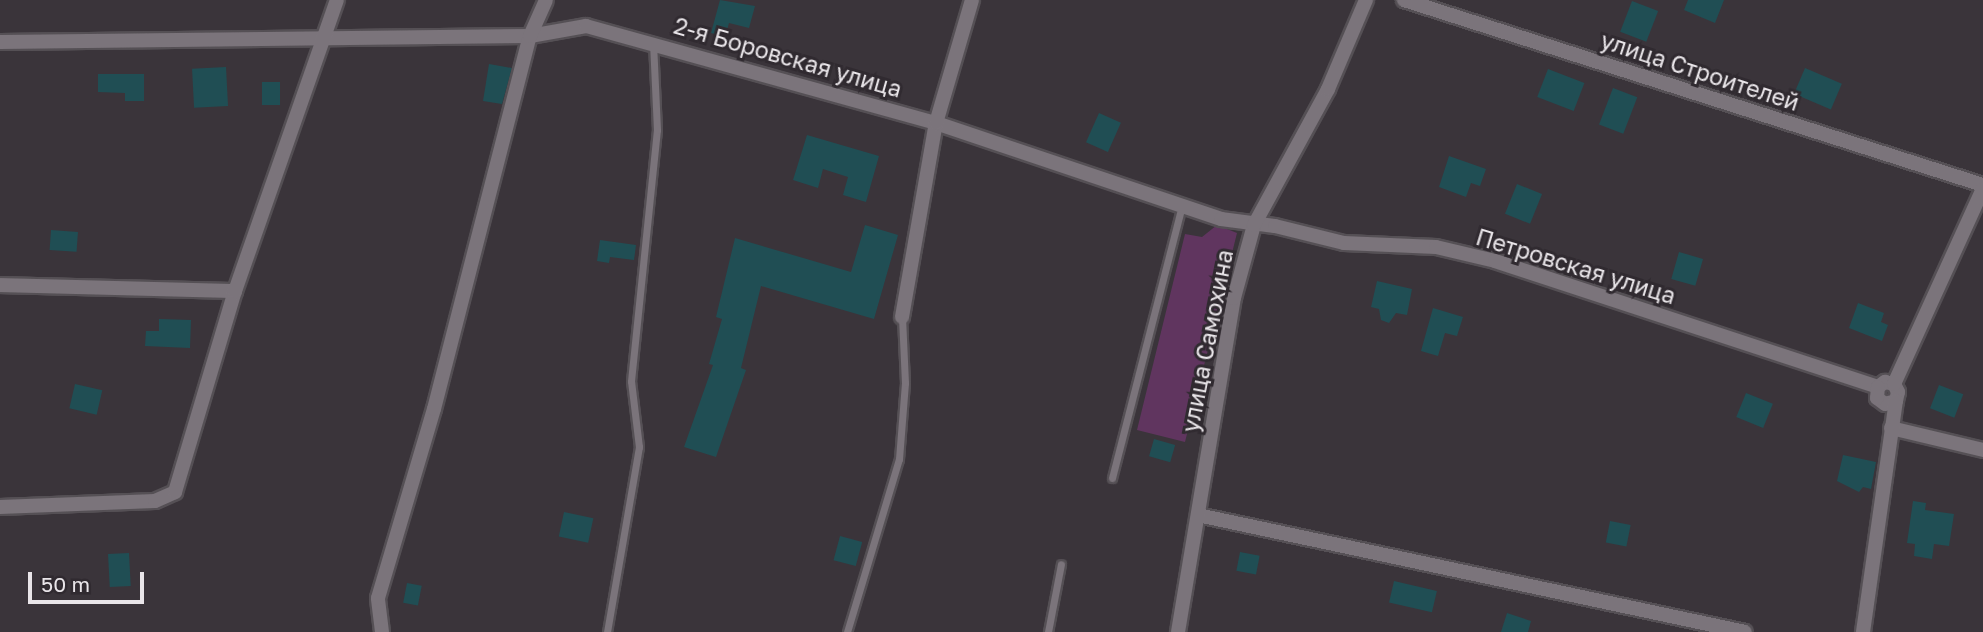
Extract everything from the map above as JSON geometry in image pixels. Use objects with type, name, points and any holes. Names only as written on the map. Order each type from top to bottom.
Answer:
[{"type":"street","points":[[0,507],[155,501],[175,492],[235,290],[337,0]]},
{"type":"street","points":[[382,632],[378,598],[434,410],[530,36],[546,0]]},
{"type":"street","points":[[902,317],[936,123],[972,0]]},
{"type":"street","name":"улица Самохина","points":[[1178,632],[1234,298],[1254,225],[1328,89],[1366,0]]},
{"type":"street","name":"улица Строителей","points":[[1404,0],[1983,187]]},
{"type":"street","name":"2-я Боровская улица","points":[[0,42],[530,36],[586,26],[653,42],[936,123],[1182,205],[1254,225]]},
{"type":"street","points":[[1863,632],[1898,392],[1894,384],[1983,187]]},
{"type":"street","name":"Петровская улица","points":[[1254,225],[1275,226],[1345,243],[1398,242],[1436,247],[1495,261],[1878,387]]},
{"type":"street","points":[[0,285],[235,290]]},
{"type":"street","name":"Петровская улица","points":[[1894,384],[1885,382],[1878,387],[1877,398],[1885,404],[1896,401]]},
{"type":"street","points":[[1891,428],[1983,450]]},
{"type":"street","points":[[1198,515],[1745,632]]},
{"type":"lane","points":[[607,632],[639,447],[631,382],[657,130],[653,42]]},
{"type":"lane","points":[[1112,478],[1182,205]]},
{"type":"lane","points":[[847,632],[899,459],[905,383],[902,317]]},
{"type":"lane","points":[[1048,632],[1061,564]]},
{"type":"shaded area","points":[[1217,225],[1237,233],[1185,442],[1137,430],[1185,234],[1202,237]]},
{"type":"building","points":[[720,0],[755,6],[749,28],[729,23],[725,37],[711,33]]},
{"type":"building","points":[[1688,0],[1724,0],[1715,23],[1684,10]]},
{"type":"building","points":[[1632,1],[1658,11],[1646,42],[1620,32]]},
{"type":"building","points":[[489,64],[512,68],[502,104],[483,101]]},
{"type":"building","points":[[226,67],[228,106],[194,108],[192,69]]},
{"type":"building","points":[[1805,68],[1842,84],[1831,109],[1794,94]]},
{"type":"building","points":[[1548,69],[1584,83],[1574,111],[1537,97]]},
{"type":"building","points":[[98,74],[144,74],[144,101],[125,101],[125,93],[98,92]]},
{"type":"building","points":[[262,82],[280,82],[280,105],[262,105]]},
{"type":"building","points":[[1613,88],[1637,97],[1623,134],[1599,124]]},
{"type":"building","points":[[1099,113],[1121,123],[1108,152],[1086,142]]},
{"type":"building","points":[[807,135],[879,156],[866,202],[843,195],[848,177],[823,169],[818,188],[793,180]]},
{"type":"building","points":[[1449,156],[1486,169],[1480,186],[1471,183],[1466,197],[1439,187]]},
{"type":"building","points":[[1517,184],[1542,194],[1530,224],[1505,214]]},
{"type":"building","points":[[865,225],[898,235],[874,319],[761,286],[741,368],[746,370],[716,457],[684,447],[713,365],[709,364],[722,319],[716,317],[735,238],[851,272]]},
{"type":"building","points":[[51,230],[78,232],[77,252],[50,250]]},
{"type":"building","points":[[600,240],[636,245],[634,260],[610,257],[609,263],[597,261]]},
{"type":"building","points":[[1679,252],[1703,259],[1695,286],[1671,279]]},
{"type":"building","points":[[1377,281],[1412,289],[1407,315],[1396,313],[1389,323],[1381,320],[1379,309],[1371,307]]},
{"type":"building","points":[[1858,303],[1884,313],[1881,322],[1888,325],[1882,341],[1849,328]]},
{"type":"building","points":[[1433,308],[1463,317],[1457,336],[1445,333],[1438,356],[1421,351]]},
{"type":"building","points":[[159,319],[191,320],[190,348],[145,346],[146,331],[159,331]]},
{"type":"building","points":[[75,384],[102,390],[97,415],[69,408]]},
{"type":"building","points":[[1939,385],[1963,394],[1954,418],[1930,408]]},
{"type":"building","points":[[1746,393],[1773,404],[1763,428],[1736,417]]},
{"type":"building","points":[[1154,439],[1175,445],[1170,462],[1149,456]]},
{"type":"building","points":[[1843,455],[1876,462],[1871,489],[1863,487],[1859,492],[1837,481]]},
{"type":"building","points":[[1913,501],[1926,503],[1925,510],[1954,514],[1949,546],[1934,544],[1932,559],[1914,556],[1915,544],[1907,543]]},
{"type":"building","points":[[564,512],[593,518],[588,543],[559,536]]},
{"type":"building","points":[[1610,521],[1631,525],[1626,547],[1606,543]]},
{"type":"building","points":[[840,536],[862,542],[856,566],[834,560]]},
{"type":"building","points":[[1240,552],[1260,556],[1256,574],[1236,571]]},
{"type":"building","points":[[129,553],[131,586],[110,587],[108,554]]},
{"type":"building","points":[[1394,581],[1437,591],[1432,612],[1389,602]]},
{"type":"building","points":[[407,583],[422,586],[418,605],[403,603]]},
{"type":"building","points":[[1507,613],[1531,621],[1528,632],[1501,632]]}]
